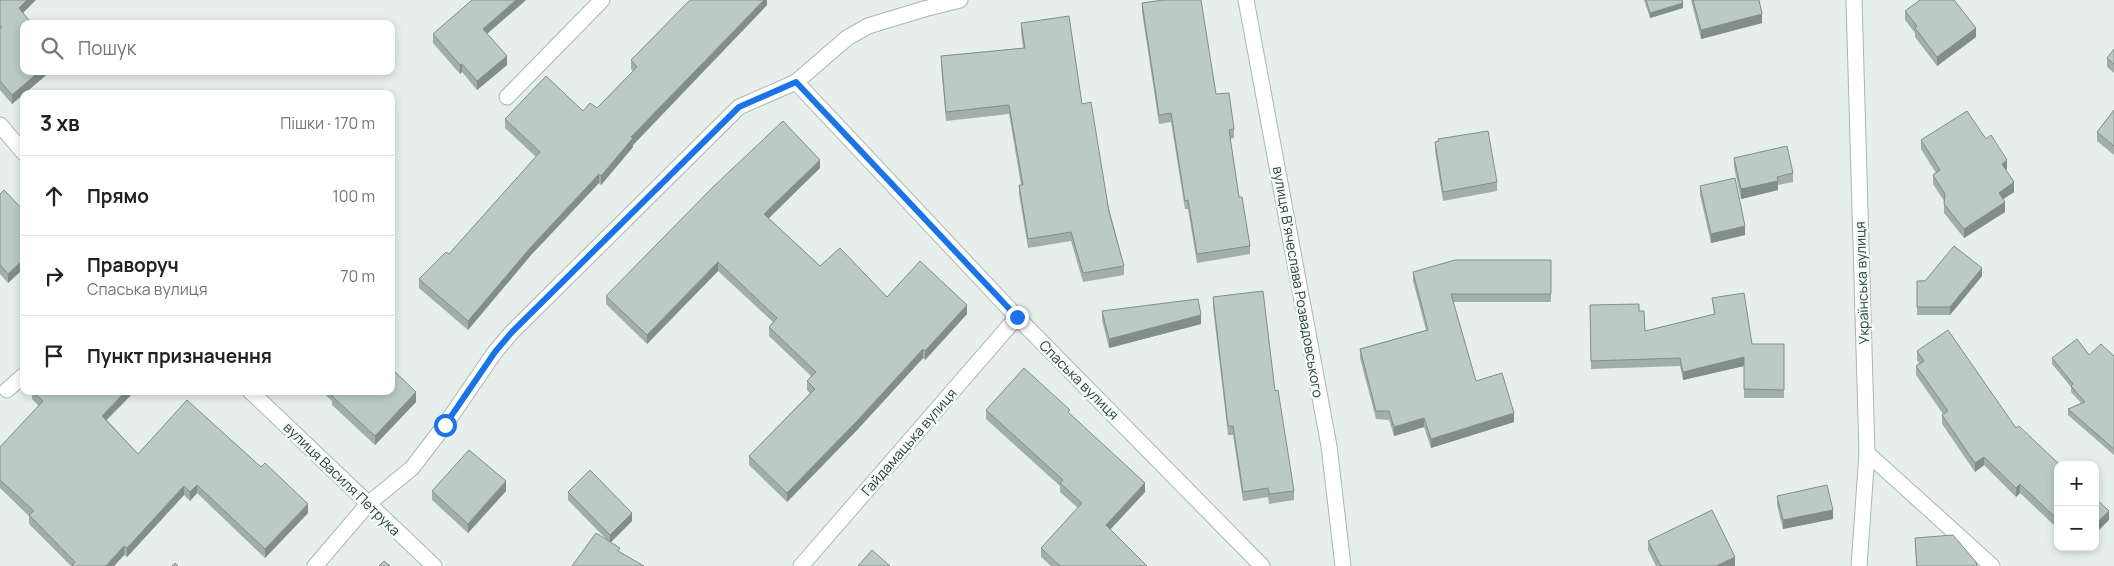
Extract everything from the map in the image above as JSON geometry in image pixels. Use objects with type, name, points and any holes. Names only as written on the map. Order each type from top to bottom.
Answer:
[{"type":"street","points":[[507,96],[602,0]]},
{"type":"street","points":[[315,566],[368,504],[412,468],[445,425],[495,352],[512,332],[739,107],[796,82],[847,38],[868,26],[924,8],[960,0]]},
{"type":"street","name":"вулиця Вʼячеслава Розвадовського","points":[[1246,0],[1328,446],[1343,566]]},
{"type":"street","name":"Українська вулиця","points":[[1854,0],[1867,453],[1859,566]]},
{"type":"street","name":"Спаська вулиця","points":[[796,82],[1017,317],[1262,566]]},
{"type":"street","points":[[0,125],[20,148]]},
{"type":"street","name":"Гайдамацька вулиця","points":[[801,566],[1017,317]]},
{"type":"street","points":[[7,390],[20,379]]},
{"type":"street","name":"вулиця Василя Петрука","points":[[254,395],[434,566]]},
{"type":"street","points":[[1867,453],[1992,566]]},
{"type":"building","points":[[0,0],[27,0],[19,8],[29,20],[20,20],[20,75],[35,75],[12,95],[0,81],[0,29],[2,27],[0,26]]},
{"type":"building","points":[[472,0],[516,0],[483,29],[507,56],[477,81],[433,34]]},
{"type":"building","points":[[690,0],[764,0],[631,137],[633,138],[601,176],[599,174],[531,247],[468,321],[419,279],[446,252],[449,254],[540,152],[505,119],[546,76],[583,111],[590,103],[597,108],[637,67],[631,60]]},
{"type":"building","points":[[1163,0],[1201,0],[1216,94],[1229,93],[1234,129],[1229,130],[1239,197],[1242,197],[1250,246],[1197,254],[1188,200],[1185,201],[1171,113],[1159,115],[1142,3]]},
{"type":"building","points":[[1646,0],[1682,0],[1683,3],[1650,13]]},
{"type":"building","points":[[1693,0],[1759,0],[1762,14],[1701,30]]},
{"type":"building","points":[[1920,0],[1954,0],[1976,28],[1937,57],[1905,11]]},
{"type":"building","points":[[1069,16],[1082,104],[1091,102],[1109,212],[1124,266],[1083,273],[1071,232],[1028,239],[1019,185],[1023,185],[1009,105],[946,112],[941,56],[1025,48],[1021,23]]},
{"type":"building","points":[[2114,49],[2114,64],[2107,58]]},
{"type":"building","points":[[2114,110],[2114,146],[2097,132]]},
{"type":"building","points":[[1967,111],[1986,139],[1991,135],[2007,160],[2002,164],[2014,182],[1999,193],[2005,202],[1964,229],[1944,204],[1945,194],[1933,175],[1940,170],[1921,140]]},
{"type":"building","points":[[783,121],[820,160],[764,214],[820,266],[840,248],[887,297],[920,261],[967,305],[787,493],[749,456],[815,389],[807,381],[816,372],[769,327],[777,318],[718,262],[647,335],[606,296],[714,186]]},
{"type":"building","points":[[1488,131],[1497,182],[1443,192],[1435,142],[1439,141],[1438,139]]},
{"type":"building","points":[[1787,146],[1793,173],[1777,177],[1778,181],[1741,189],[1734,158]]},
{"type":"building","points":[[1735,178],[1745,226],[1711,234],[1700,186]]},
{"type":"building","points":[[4,190],[20,207],[20,263],[8,274],[0,265],[0,194]]},
{"type":"building","points":[[1954,246],[1982,268],[1950,307],[1917,307],[1917,281],[1925,281]]},
{"type":"building","points":[[1455,260],[1551,260],[1551,294],[1451,294],[1476,381],[1502,373],[1514,413],[1431,439],[1424,418],[1394,427],[1389,411],[1376,411],[1360,349],[1428,330],[1413,272]]},
{"type":"building","points":[[1263,291],[1275,391],[1278,390],[1294,491],[1269,494],[1268,488],[1243,492],[1233,426],[1228,426],[1213,297]]},
{"type":"building","points":[[1744,293],[1752,344],[1784,344],[1784,390],[1744,389],[1744,357],[1683,372],[1680,358],[1591,361],[1590,305],[1639,304],[1639,311],[1644,311],[1645,331],[1715,314],[1712,298]]},
{"type":"building","points":[[1198,299],[1201,315],[1109,339],[1102,311]]},
{"type":"building","points":[[1948,330],[2016,428],[2019,426],[2056,461],[2054,461],[2054,516],[2020,484],[2016,488],[1984,457],[1975,463],[1942,415],[1948,411],[1916,366],[1924,361],[1917,351]]},
{"type":"building","points":[[2077,339],[2089,355],[2101,344],[2114,356],[2114,449],[2068,409],[2085,402],[2071,386],[2073,384],[2052,358]]},
{"type":"building","points":[[1024,368],[1070,410],[1068,412],[1145,483],[1106,525],[1147,566],[1060,566],[1041,548],[1082,503],[1060,483],[1063,480],[986,410]]},
{"type":"building","points":[[395,372],[416,392],[375,436],[332,396],[395,395]]},
{"type":"building","points":[[36,395],[122,395],[102,416],[138,454],[187,400],[261,467],[265,463],[308,504],[265,549],[197,485],[190,492],[184,486],[127,548],[124,546],[106,566],[73,566],[75,562],[29,515],[34,511],[0,480],[0,447],[43,401]]},
{"type":"building","points":[[469,450],[506,481],[468,524],[432,491]]},
{"type":"building","points":[[590,470],[632,513],[610,535],[568,492]]},
{"type":"building","points":[[1827,485],[1833,510],[1783,520],[1777,496]]},
{"type":"building","points":[[2099,502],[2109,511],[2099,521]]},
{"type":"building","points":[[1712,510],[1735,557],[1716,566],[1661,566],[1648,541]]},
{"type":"building","points":[[596,533],[620,548],[618,551],[644,566],[572,566]]},
{"type":"building","points":[[1953,535],[1976,562],[1977,566],[1917,566],[1915,538]]},
{"type":"building","points":[[872,550],[890,566],[858,566]]},
{"type":"building","points":[[384,561],[390,566],[379,566]]},
{"type":"route","points":[[445,425],[495,352],[512,332],[739,107],[796,82],[1017,317]]}]
